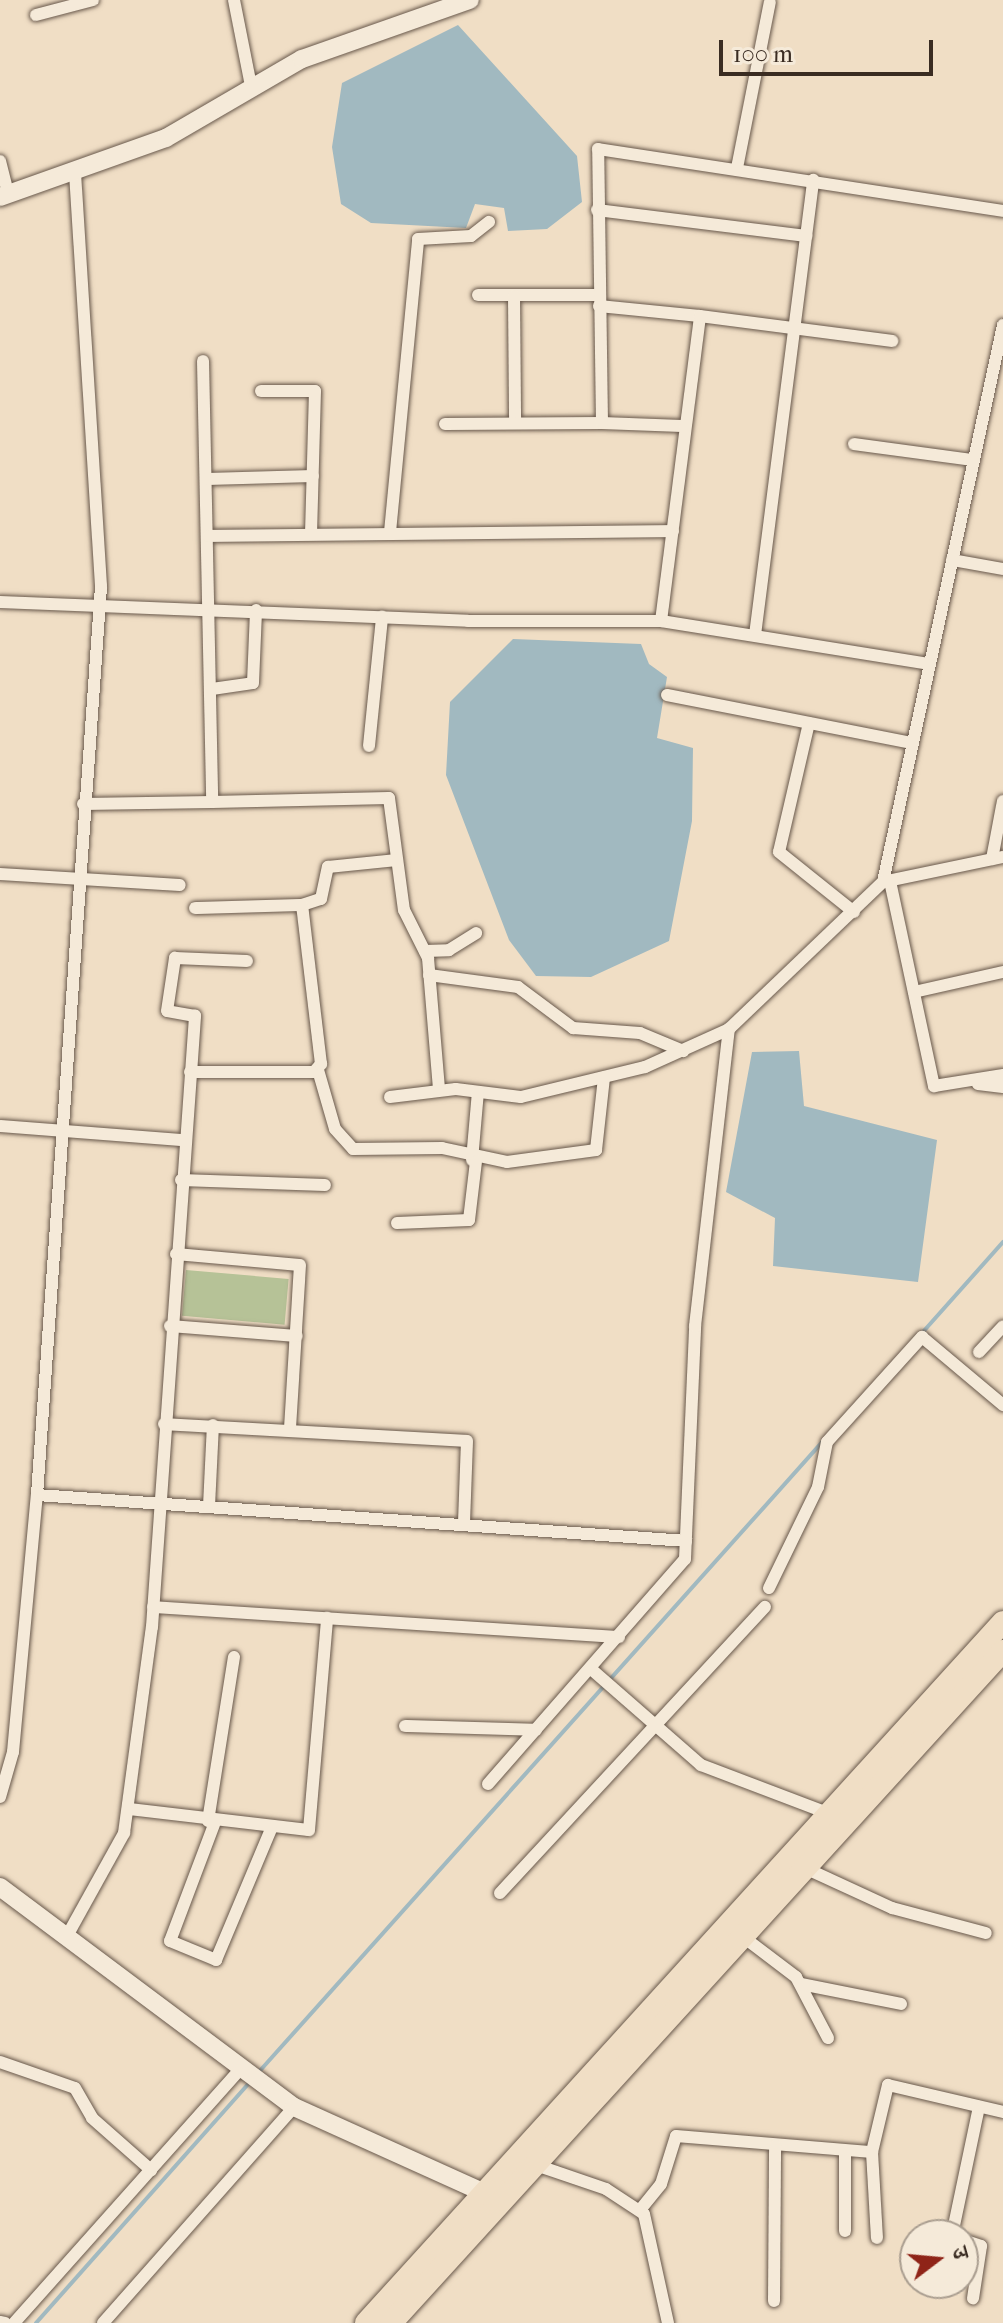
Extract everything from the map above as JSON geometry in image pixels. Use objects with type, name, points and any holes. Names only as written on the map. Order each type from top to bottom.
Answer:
[{"type":"highway","points":[[391,2323],[493,2196],[533,2164],[805,1868],[838,1818],[1003,1622]]},
{"type":"highway","points":[[366,2323],[493,2196],[838,1818],[1003,1651]]},
{"type":"street","points":[[36,15],[93,0]]},
{"type":"street","points":[[234,0],[251,86]]},
{"type":"street","points":[[0,161],[4,196],[166,138],[302,59],[470,0]]},
{"type":"street","points":[[737,168],[770,2]]},
{"type":"street","points":[[602,423],[597,210],[599,148],[1003,211]]},
{"type":"street","points":[[0,1797],[13,1752],[37,1495],[58,1130],[100,605],[75,169]]},
{"type":"street","points":[[755,635],[813,180]]},
{"type":"street","points":[[597,210],[806,236]]},
{"type":"street","points":[[390,532],[418,239],[471,236],[489,222]]},
{"type":"street","points":[[478,295],[599,300],[892,341]]},
{"type":"street","points":[[514,296],[515,423]]},
{"type":"street","points":[[661,621],[682,426],[700,316]]},
{"type":"street","points":[[1003,325],[997,380],[973,460],[912,743],[887,881],[934,1086],[1003,1075]]},
{"type":"street","points":[[203,361],[209,536],[212,802]]},
{"type":"street","points":[[261,391],[315,391],[311,534]]},
{"type":"street","points":[[445,424],[682,426]]},
{"type":"street","points":[[854,444],[973,460]]},
{"type":"street","points":[[207,479],[313,476]]},
{"type":"street","points":[[209,536],[673,531]]},
{"type":"street","points":[[952,560],[1003,569]]},
{"type":"street","points":[[0,602],[210,607],[382,617],[661,621],[929,664]]},
{"type":"street","points":[[212,689],[255,680],[256,610]]},
{"type":"street","points":[[369,746],[382,617]]},
{"type":"street","points":[[667,695],[912,743]]},
{"type":"street","points":[[809,723],[779,852],[854,912]]},
{"type":"street","points":[[83,804],[387,796],[404,910],[425,951],[439,1090]]},
{"type":"street","points":[[390,1097],[439,1090],[521,1097],[604,1077],[683,1051],[729,1029],[887,881],[998,858],[1003,801]]},
{"type":"street","points":[[195,908],[302,905],[321,899],[328,867],[397,860]]},
{"type":"street","points":[[0,874],[180,885]]},
{"type":"street","points":[[302,905],[318,1070],[335,1129],[353,1149],[442,1148],[474,1160],[596,1150],[604,1077]]},
{"type":"street","points":[[425,951],[449,950],[476,933]]},
{"type":"street","points":[[67,1936],[129,1809],[153,1607],[170,1326],[195,1015],[167,1011],[175,958],[247,961]]},
{"type":"street","points":[[914,992],[1003,972]]},
{"type":"street","points":[[429,975],[518,987],[573,1028],[640,1033],[683,1051]]},
{"type":"street","points":[[488,1784],[536,1730],[599,1675],[619,1637],[678,1574],[686,1541],[695,1326],[729,1029]]},
{"type":"street","points":[[190,1072],[318,1070]]},
{"type":"street","points":[[968,1083],[1003,1087]]},
{"type":"street","points":[[397,1223],[469,1220],[478,1092]]},
{"type":"street","points":[[0,1126],[184,1140]]},
{"type":"street","points":[[181,1180],[325,1185]]},
{"type":"street","points":[[176,1254],[300,1265],[290,1428]]},
{"type":"street","points":[[170,1326],[297,1336]]},
{"type":"street","points":[[979,1352],[1002,1328]]},
{"type":"street","points":[[769,1588],[818,1487],[823,1448],[922,1337],[1003,1405]]},
{"type":"street","points":[[164,1424],[290,1428],[469,1442],[464,1522]]},
{"type":"street","points":[[209,1506],[213,1425]]},
{"type":"street","points":[[37,1495],[464,1522],[686,1541]]},
{"type":"street","points":[[153,1607],[619,1637]]},
{"type":"street","points":[[500,1893],[765,1607]]},
{"type":"street","points":[[129,1809],[301,1834],[311,1827],[327,1618]]},
{"type":"street","points":[[234,1657],[212,1821],[170,1942],[216,1960],[271,1829]]},
{"type":"street","points":[[599,1675],[701,1765],[838,1818]]},
{"type":"street","points":[[405,1726],[536,1730]]},
{"type":"street","points":[[805,1868],[892,1908],[986,1933]]},
{"type":"street","points":[[0,1887],[294,2107],[493,2196]]},
{"type":"street","points":[[742,1936],[801,1984],[828,2038]]},
{"type":"street","points":[[801,1984],[901,2004]]},
{"type":"street","points":[[0,2062],[75,2088],[92,2118],[151,2170]]},
{"type":"street","points":[[14,2323],[244,2070]]},
{"type":"street","points":[[877,2238],[872,2152],[886,2086],[1003,2112]]},
{"type":"street","points":[[103,2323],[294,2107]]},
{"type":"street","points":[[955,2219],[979,2107]]},
{"type":"street","points":[[640,2210],[661,2184],[673,2137],[872,2152]]},
{"type":"street","points":[[774,2301],[775,2146]]},
{"type":"street","points":[[845,2151],[845,2231]]},
{"type":"street","points":[[533,2164],[640,2210],[651,2228],[668,2323]]},
{"type":"green space","points":[[186,1270],[289,1279],[285,1325],[182,1316]]},
{"type":"water","points":[[458,25],[577,156],[582,202],[547,229],[508,231],[504,208],[475,204],[466,228],[371,223],[341,204],[332,147],[342,83]]},
{"type":"water","points":[[513,639],[641,644],[649,664],[667,677],[657,738],[693,748],[692,821],[669,941],[591,977],[536,976],[509,940],[446,775],[450,702]]},
{"type":"water","points":[[799,1051],[804,1106],[937,1140],[918,1282],[773,1266],[775,1218],[726,1192],[752,1052]]},
{"type":"waterway","points":[[922,1333],[1003,1242]]},
{"type":"waterway","points":[[257,2074],[824,1440]]},
{"type":"waterway","points":[[36,2323],[251,2081]]}]
